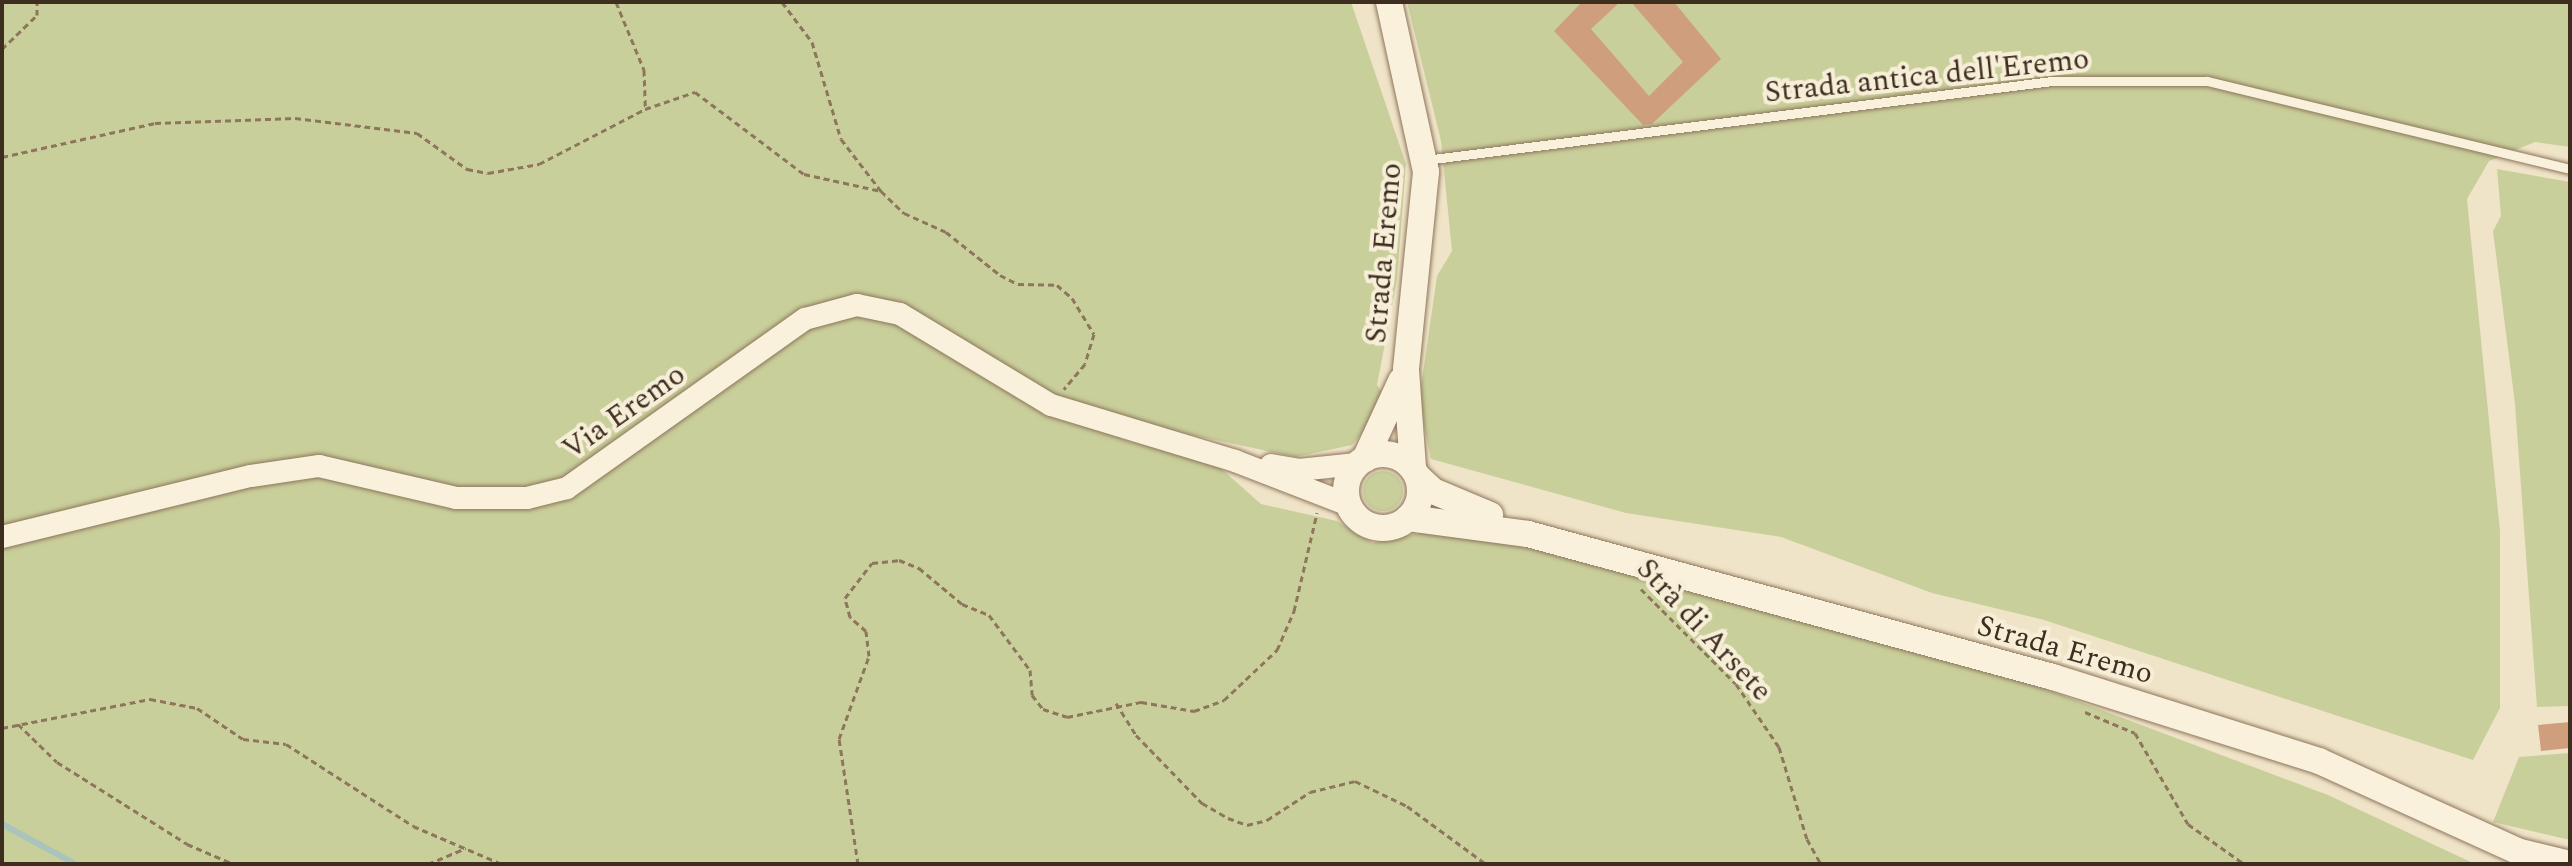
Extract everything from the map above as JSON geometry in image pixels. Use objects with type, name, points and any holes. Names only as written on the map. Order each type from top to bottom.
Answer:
[{"type":"main road","name":"Strada Eremo","points":[[1389,2],[1425,160],[1422,252],[1406,370],[1415,473],[1433,491],[1528,534],[2053,677],[2319,761],[2517,851],[2570,864]]},
{"type":"main road","name":"Strada Eremo","points":[[1361,462],[1406,370]]},
{"type":"main road","points":[[1395,456],[1415,473],[1419,498],[1408,518],[1375,527],[1349,505],[1347,481],[1361,462],[1395,456]]},
{"type":"main road","name":"Strada Eremo","points":[[1408,518],[1528,534]]},
{"type":"street","name":"Via Eremo","points":[[2,537],[251,476],[319,466],[456,498],[527,498],[567,488],[805,319],[857,305],[900,314],[1051,405],[1235,461],[1349,505]]},
{"type":"street","name":"Via Eremo","points":[[1235,461],[1299,470],[1361,462]]},
{"type":"lane","name":"Strada antica dell'Eremo","points":[[1425,160],[2052,81],[2191,81],[2570,169]]},
{"type":"path","points":[[2,49],[37,15],[37,2]]},
{"type":"path","points":[[616,2],[644,70],[645,109]]},
{"type":"path","points":[[782,2],[812,42],[841,139],[881,191],[904,213],[946,232],[1000,275],[1018,284],[1057,285],[1072,298],[1094,334],[1085,364],[1051,405]]},
{"type":"path","points":[[2,157],[155,123],[295,118],[417,133],[467,169],[488,173],[539,164],[645,109],[682,95],[705,94],[732,122],[804,174],[881,191]]},
{"type":"path","points":[[858,864],[839,739],[869,656],[866,631],[850,617],[845,598],[872,563],[899,560],[919,568],[962,604],[989,615],[1030,670],[1032,695],[1043,709],[1067,717],[1116,703],[1194,711],[1224,700],[1251,679],[1277,650],[1294,611],[1317,513]]},
{"type":"path","name":"Strà di Arsete","points":[[1609,558],[1736,684],[1779,747],[1807,839],[1821,864]]},
{"type":"path","points":[[2,728],[150,699],[197,708],[243,739],[286,744],[413,826],[502,864]]},
{"type":"path","points":[[1116,703],[1136,735],[1202,803],[1228,818],[1247,825],[1267,820],[1310,792],[1355,781],[1407,806],[1486,864]]},
{"type":"path","points":[[2076,709],[2135,733],[2188,824],[2244,864]]},
{"type":"path","points":[[18,724],[68,769],[187,844],[234,864]]},
{"type":"path","points":[[428,864],[466,848]]},
{"type":"green space","points":[[2,2],[1351,2],[1406,164],[1397,280],[1377,385],[1385,396],[1371,422],[1352,445],[1296,457],[1121,420],[1121,439],[1217,465],[1261,504],[1337,521],[1373,543],[1444,528],[1505,541],[2032,684],[2328,795],[2475,864],[2,864]]},
{"type":"green space","points":[[1407,2],[2570,2],[2570,147],[2535,142],[2489,161],[2467,199],[2500,531],[2500,708],[2473,760],[2044,620],[1932,593],[1781,537],[1626,513],[1431,459],[1419,401],[1437,276],[1452,251],[1441,141]]},
{"type":"green space","points":[[2497,169],[2570,182],[2570,706],[2537,707],[2515,404],[2493,231],[2501,216]]},
{"type":"green space","points":[[1383,471],[1397,477],[1403,491],[1397,505],[1383,511],[1369,505],[1363,491],[1369,477]]},
{"type":"green space","points":[[2570,753],[2570,840],[2493,822],[2519,757]]},
{"type":"building","points":[[1582,2],[1620,2],[1591,29],[1649,96],[1683,62],[1631,2],[1674,2],[1721,59],[1652,124],[1643,125],[1554,31]]},
{"type":"building","points":[[2570,722],[2570,748],[2541,751],[2538,725]]},
{"type":"waterway","points":[[2,824],[75,864]]}]
